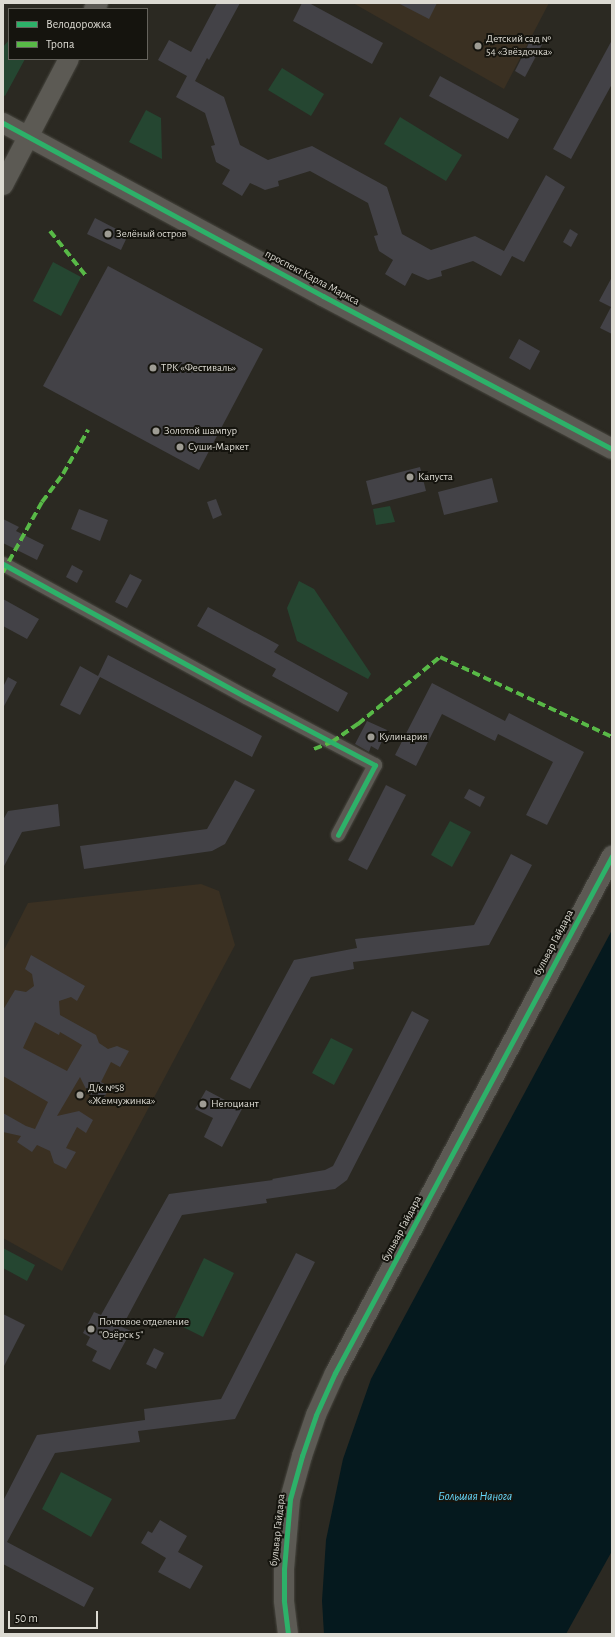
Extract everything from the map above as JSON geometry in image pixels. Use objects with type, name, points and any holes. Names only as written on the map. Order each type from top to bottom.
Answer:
[{"type":"street","points":[[3,185],[68,60]]},
{"type":"street","name":"проспект Карла Маркса","points":[[3,123],[323,296],[612,449]]},
{"type":"street","points":[[3,564],[246,697],[375,765],[338,835]]},
{"type":"street","name":"бульвар Гайдара","points":[[288,1634],[284,1600],[284,1569],[290,1500],[302,1456],[316,1415],[335,1373],[612,856]]},
{"type":"shaded area","name":"Детский сад № 54 «Звёздочка»","points":[[353,3],[549,3],[504,89]]},
{"type":"shaded area","name":"Д/к №58 «Жемчужинка»","points":[[201,884],[219,891],[235,945],[62,1271],[3,1238],[3,952],[28,903]]},
{"type":"green space","points":[[8,41],[8,60],[24,60],[5,96],[3,95],[3,47]]},
{"type":"green space","points":[[282,68],[324,94],[311,116],[268,90]]},
{"type":"green space","points":[[146,110],[161,118],[162,159],[129,142]]},
{"type":"green space","points":[[400,117],[462,155],[446,181],[384,144]]},
{"type":"green space","points":[[53,262],[81,277],[61,316],[33,301]]},
{"type":"green space","points":[[390,506],[395,522],[376,525],[373,509]]},
{"type":"green space","points":[[299,581],[314,589],[371,674],[368,679],[297,641],[287,608]]},
{"type":"green space","points":[[450,821],[471,832],[452,867],[431,855]]},
{"type":"green space","points":[[331,1038],[353,1049],[334,1085],[312,1073]]},
{"type":"green space","points":[[3,1248],[35,1265],[27,1281],[3,1268]]},
{"type":"green space","points":[[204,1258],[234,1273],[203,1337],[173,1322]]},
{"type":"green space","points":[[61,1472],[112,1499],[91,1537],[42,1509]]},
{"type":"water","name":"Большая Нанога","points":[[612,930],[612,1551],[566,1634],[324,1634],[322,1601],[326,1540],[343,1459],[371,1379]]},
{"type":"building","points":[[217,3],[240,3],[209,60],[207,58],[195,81],[224,97],[240,145],[268,160],[312,146],[387,187],[402,234],[431,250],[475,236],[504,251],[546,175],[565,187],[524,262],[512,256],[501,276],[473,261],[441,271],[442,276],[428,280],[412,273],[405,286],[385,274],[393,260],[379,251],[374,236],[378,235],[368,203],[310,171],[278,181],[279,186],[265,190],[250,183],[242,196],[222,184],[230,170],[216,162],[211,146],[215,145],[205,113],[176,97],[187,76],[158,60],[169,40],[191,52]]},
{"type":"building","points":[[302,3],[309,3],[383,43],[372,64],[293,21]]},
{"type":"building","points":[[398,3],[437,3],[429,19]]},
{"type":"building","points":[[533,35],[544,41],[525,77],[515,71]]},
{"type":"building","points":[[612,40],[612,84],[571,159],[553,149]]},
{"type":"building","points":[[440,76],[519,119],[508,139],[429,96]]},
{"type":"building","name":"Зелёный остров","points":[[95,218],[128,235],[121,250],[87,234]]},
{"type":"building","points":[[570,229],[578,234],[571,247],[563,242]]},
{"type":"building","name":"ТРК «Фестиваль»","points":[[108,266],[263,349],[199,470],[43,386]]},
{"type":"building","points":[[612,277],[612,334],[600,328],[611,307],[599,301]]},
{"type":"building","points":[[519,339],[540,351],[530,370],[509,358]]},
{"type":"building","points":[[420,467],[426,491],[372,505],[366,481]]},
{"type":"building","points":[[492,478],[498,502],[444,515],[438,492]]},
{"type":"building","points":[[216,499],[222,515],[213,519],[207,502]]},
{"type":"building","points":[[79,509],[108,520],[100,541],[71,529]]},
{"type":"building","points":[[3,519],[19,527],[16,531],[44,545],[37,560],[3,543]]},
{"type":"building","points":[[72,565],[83,571],[77,583],[66,577]]},
{"type":"building","points":[[130,574],[142,580],[127,608],[115,602]]},
{"type":"building","points":[[3,599],[39,619],[27,639],[3,626]]},
{"type":"building","points":[[208,607],[279,645],[274,652],[348,693],[338,712],[272,676],[276,669],[197,626]]},
{"type":"building","points":[[108,655],[262,736],[252,757],[100,677],[80,715],[60,705],[80,666],[98,676]]},
{"type":"building","points":[[8,677],[17,682],[3,708],[3,687]]},
{"type":"building","points":[[432,683],[505,721],[509,713],[584,752],[547,825],[526,815],[553,762],[498,734],[495,741],[442,714],[416,766],[395,755]]},
{"type":"building","name":"Кулинария","points":[[367,721],[387,730],[378,750],[371,746],[369,752],[355,744]]},
{"type":"building","points":[[235,780],[255,790],[225,844],[212,851],[84,869],[80,846],[207,829]]},
{"type":"building","points":[[386,785],[406,795],[367,870],[348,860]]},
{"type":"building","points":[[469,789],[485,797],[480,807],[464,798]]},
{"type":"building","points":[[58,804],[60,826],[22,832],[3,868],[3,820],[8,811]]},
{"type":"building","points":[[511,854],[532,865],[489,945],[353,962],[354,969],[311,977],[250,1089],[230,1079],[294,960],[357,948],[355,939],[474,925]]},
{"type":"building","points":[[31,955],[85,986],[77,1001],[71,997],[59,1001],[60,1015],[96,1035],[99,1043],[108,1049],[117,1046],[129,1051],[120,1067],[111,1062],[101,1082],[110,1087],[102,1101],[88,1093],[80,1077],[57,1116],[79,1111],[93,1120],[86,1133],[77,1127],[66,1148],[76,1152],[66,1169],[54,1163],[50,1151],[37,1145],[32,1152],[17,1142],[21,1136],[3,1132],[3,1113],[26,1126],[35,1129],[48,1102],[3,1076],[3,1010],[15,990],[26,992],[34,986],[32,974],[25,969]],"holes":[[[35,1022],[59,1035],[60,1032],[82,1045],[67,1071],[23,1048]]]},
{"type":"building","points":[[412,1011],[429,1020],[347,1180],[335,1189],[266,1199],[267,1203],[182,1215],[122,1327],[131,1331],[110,1370],[92,1361],[97,1351],[86,1345],[90,1337],[83,1333],[94,1312],[101,1315],[169,1194],[273,1180],[272,1179],[325,1170],[333,1166]]},
{"type":"building","points":[[206,1090],[242,1109],[222,1147],[204,1137],[213,1118],[195,1109]]},
{"type":"building","points":[[296,1253],[315,1262],[235,1419],[138,1431],[140,1442],[55,1453],[7,1542],[94,1588],[84,1607],[3,1564],[3,1501],[37,1435],[145,1420],[144,1409],[221,1399]]},
{"type":"building","points":[[3,1314],[25,1325],[3,1368]]},
{"type":"building","points":[[154,1348],[164,1353],[156,1369],[146,1364]]},
{"type":"building","points":[[160,1520],[187,1536],[178,1552],[203,1566],[190,1589],[158,1572],[166,1558],[141,1543],[148,1531],[152,1533]]},
{"type":"marked path","points":[[50,231],[86,276]]},
{"type":"marked path","points":[[3,572],[42,502],[63,474],[88,430]]},
{"type":"marked path","points":[[314,749],[332,742],[358,724],[440,657],[612,737]]},
{"type":"cycle path","points":[[3,123],[323,296],[612,449]]},
{"type":"cycle path","points":[[3,564],[246,697],[375,765],[338,835]]},
{"type":"cycle path","points":[[288,1634],[284,1600],[284,1569],[290,1499],[302,1456],[316,1415],[335,1373],[612,856]]},
{"type":"place","name":"Детский сад № 54 «Звёздочка»","points":[[478,46]]},
{"type":"place","name":"Зелёный остров","points":[[108,234]]},
{"type":"place","name":"ТРК «Фестиваль»","points":[[153,368]]},
{"type":"place","name":"Золотой шампур","points":[[156,431]]},
{"type":"place","name":"Суши-Маркет","points":[[180,447]]},
{"type":"place","name":"Капуста","points":[[410,477]]},
{"type":"place","name":"Кулинария","points":[[371,737]]},
{"type":"place","name":"Д/к №58 «Жемчужинка»","points":[[80,1095]]},
{"type":"place","name":"Негоциант","points":[[203,1104]]},
{"type":"place","name":"Почтовое отделение \"Озёрск 5\"","points":[[91,1329]]}]
